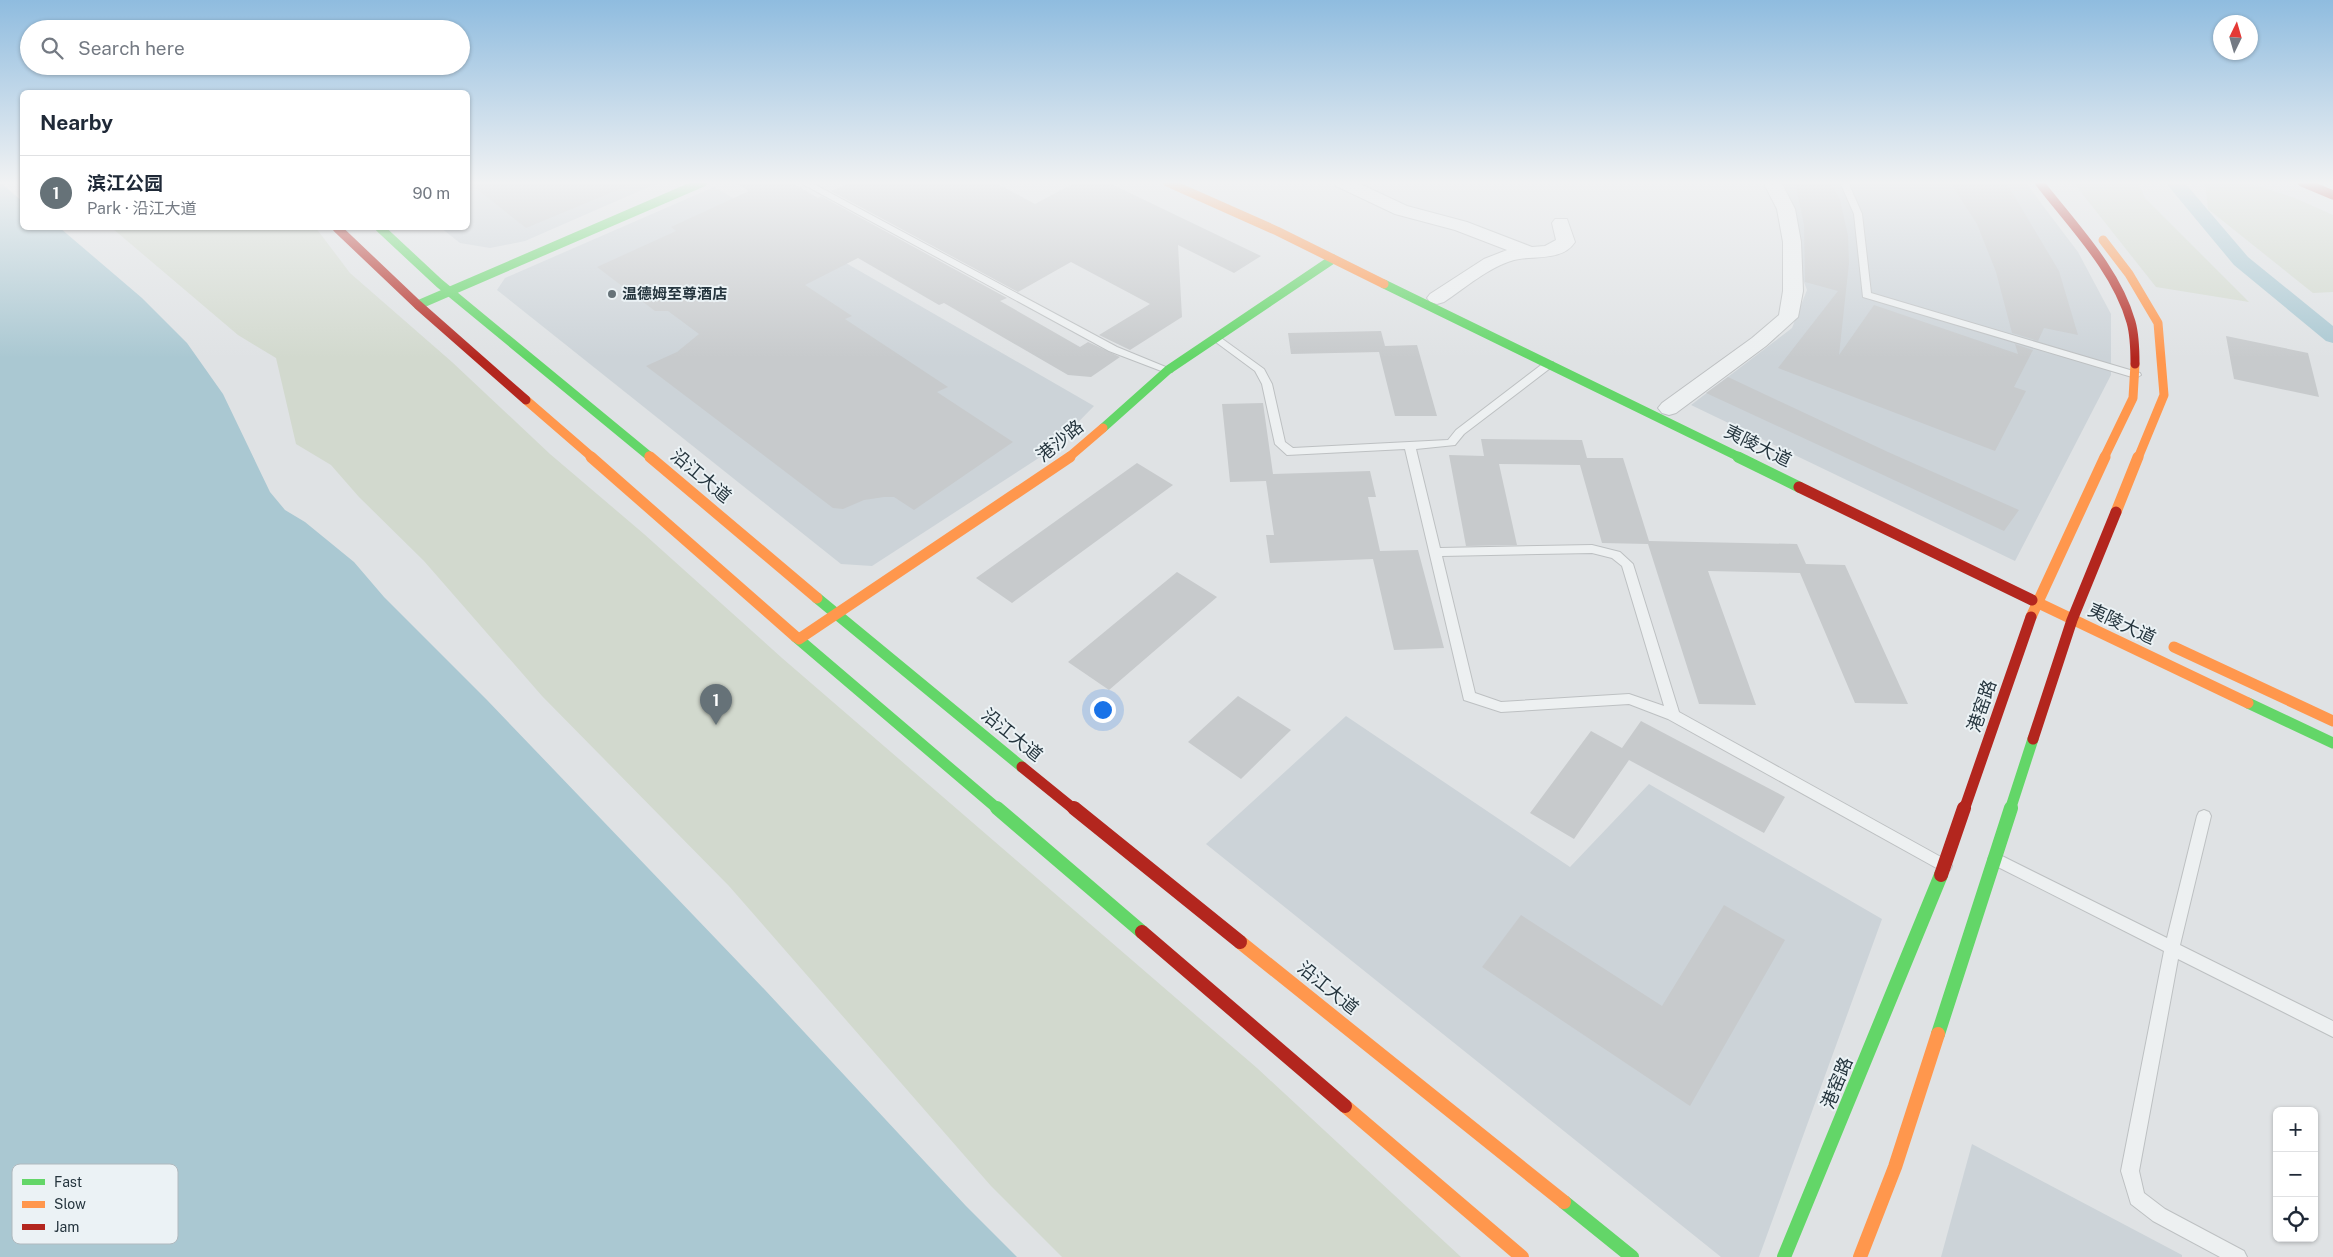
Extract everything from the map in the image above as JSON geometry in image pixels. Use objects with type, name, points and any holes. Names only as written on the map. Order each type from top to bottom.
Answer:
[{"type":"main road","points":[[350,241],[418,305],[799,639],[1522,1257]]},
{"type":"main road","name":"沿江大道","points":[[393,241],[439,284],[688,488],[836,614],[1039,781],[1165,880],[1632,1257]]},
{"type":"main road","points":[[408,296],[541,241]]},
{"type":"main road","points":[[418,305],[568,241]]},
{"type":"main road","name":"夷陵大道","points":[[1296,241],[2037,601],[2072,620],[2333,743]]},
{"type":"main road","points":[[1316,241],[1562,358]]},
{"type":"main road","name":"港窑路","points":[[1784,1257],[1945,866],[2037,601],[2132,398],[2136,375],[2130,320],[2106,273],[2082,241]]},
{"type":"main road","points":[[1860,1257],[1895,1167],[2072,620],[2164,395],[2158,323],[2130,274],[2104,241]]},
{"type":"main road","name":"港沙路","points":[[799,639],[1062,464],[1168,370],[1333,259]]},
{"type":"main road","name":"夷陵大道","points":[[2166,643],[2333,721]]},
{"type":"street","points":[[1498,241],[1530,253]]},
{"type":"street","points":[[1437,298],[1491,263],[1511,255],[1549,251],[1566,241]]},
{"type":"street","points":[[1669,408],[1759,342],[1788,317],[1793,291],[1792,241]]},
{"type":"lane","points":[[912,241],[1113,349],[1168,370]]},
{"type":"lane","points":[[1861,241],[1866,295],[2136,375]]},
{"type":"lane","points":[[1216,338],[1259,369],[1267,384],[1280,444],[1291,452],[1451,443],[1460,432],[1549,364]]},
{"type":"lane","points":[[1410,446],[1469,696],[1501,708],[1629,699],[1674,714],[1945,866]]},
{"type":"lane","points":[[1435,552],[1592,549],[1616,555],[1627,564],[1674,714]]},
{"type":"lane","points":[[2204,816],[2172,948],[2130,1171],[2137,1198],[2159,1216],[2238,1257]]},
{"type":"lane","points":[[1995,859],[2333,1029]]},
{"type":"shaded area","points":[[127,241],[326,241],[350,273],[452,362],[550,454],[644,534],[782,658],[1257,1068],[1461,1257],[1062,1257],[991,1186],[729,886],[542,696],[424,561],[359,497],[331,465],[296,444],[276,358],[238,335]]},
{"type":"shaded area","points":[[457,241],[526,241],[490,248],[460,243]]},
{"type":"shaded area","points":[[591,241],[807,241],[1094,406],[1051,450],[872,566],[841,564],[497,290],[505,278]]},
{"type":"shaded area","points":[[1788,241],[2069,241],[2078,252],[2111,314],[2111,375],[2015,561],[1691,405],[1792,328],[1807,290]]},
{"type":"shaded area","points":[[2119,241],[2188,241],[2249,302],[2156,287]]},
{"type":"shaded area","points":[[2248,241],[2333,241],[2333,292],[2313,293]]},
{"type":"shaded area","points":[[1346,716],[1570,867],[1649,784],[1882,919],[1759,1257],[1721,1257],[1206,844]]},
{"type":"shaded area","points":[[1972,1144],[2182,1255],[2182,1257],[1941,1257]]},
{"type":"water","points":[[0,241],[75,241],[142,298],[187,343],[223,394],[270,492],[285,510],[305,522],[354,562],[384,597],[487,700],[765,990],[966,1206],[1017,1257],[0,1257]]},
{"type":"building","points":[[655,241],[902,241],[1007,298],[1000,301],[1080,347],[1088,342],[1120,357],[1091,377],[1068,375],[944,303],[939,305],[858,258],[805,285],[852,316],[845,319],[948,387],[937,392],[1013,442],[914,510],[894,497],[864,500],[843,509],[833,508],[646,366],[677,352],[699,334],[668,311],[655,311],[597,267]]},
{"type":"building","points":[[923,241],[1229,241],[1261,256],[1234,273],[1178,245],[1182,317],[1130,350],[1099,335],[1150,304],[1071,262],[1018,292]]},
{"type":"building","points":[[1804,241],[1848,241],[1849,263],[1839,355],[1874,305],[2018,354],[2015,344],[2033,350],[2014,387],[2026,391],[1995,451],[1778,368],[1838,291],[1805,282]]},
{"type":"building","points":[[1984,241],[2041,241],[2059,271],[2078,335],[2044,328],[2038,341],[2012,333],[1996,272]]},
{"type":"building","points":[[1381,331],[1385,346],[1417,345],[1437,416],[1395,416],[1379,352],[1291,354],[1288,333]]},
{"type":"building","points":[[2226,336],[2308,353],[2319,397],[2234,379]]},
{"type":"building","points":[[1728,377],[1888,452],[2019,510],[2004,531],[1706,393]]},
{"type":"building","points":[[1263,403],[1273,474],[1370,471],[1376,497],[1368,497],[1380,551],[1418,550],[1444,648],[1394,650],[1373,559],[1270,563],[1266,535],[1274,535],[1266,481],[1230,482],[1222,404]]},
{"type":"building","points":[[1481,439],[1582,440],[1587,458],[1623,458],[1649,541],[1797,544],[1806,564],[1845,565],[1908,704],[1855,703],[1800,573],[1708,571],[1756,705],[1699,704],[1648,544],[1602,543],[1580,465],[1499,464],[1517,545],[1466,546],[1449,455],[1484,456]]},
{"type":"building","points":[[1137,463],[1173,485],[1012,603],[976,578]]},
{"type":"building","points":[[1177,572],[1217,597],[1109,690],[1068,662]]},
{"type":"building","points":[[1238,696],[1291,730],[1241,779],[1188,742]]},
{"type":"building","points":[[1641,721],[1785,797],[1764,833],[1629,760],[1574,839],[1530,813],[1591,731],[1622,748]]},
{"type":"building","points":[[1724,905],[1785,940],[1690,1106],[1482,967],[1521,915],[1662,1006]]},
{"type":"waterway","points":[[2224,241],[2241,261],[2333,337]]},
{"type":"traffic: fast","points":[[394,241],[439,283],[649,456]]},
{"type":"traffic: fast","points":[[418,305],[567,241]]},
{"type":"traffic: fast","points":[[1103,428],[1168,370],[1333,259]]},
{"type":"traffic: fast","points":[[1384,284],[1799,487]]},
{"type":"traffic: fast","points":[[817,598],[1022,767]]},
{"type":"traffic: fast","points":[[796,637],[1142,932]]},
{"type":"traffic: fast","points":[[2248,703],[2333,743]]},
{"type":"traffic: fast","points":[[1938,1034],[2033,739]]},
{"type":"traffic: fast","points":[[1784,1257],[1941,875]]},
{"type":"traffic: fast","points":[[1564,1202],[1632,1257]]},
{"type":"traffic: slow","points":[[1297,241],[1384,284]]},
{"type":"traffic: slow","points":[[2104,241],[2129,274],[2158,323],[2164,395],[2116,512]]},
{"type":"traffic: slow","points":[[2031,617],[2133,398],[2135,364]]},
{"type":"traffic: slow","points":[[526,400],[796,637]]},
{"type":"traffic: slow","points":[[799,639],[1062,464],[1103,428]]},
{"type":"traffic: slow","points":[[649,456],[817,598]]},
{"type":"traffic: slow","points":[[2032,600],[2248,703]]},
{"type":"traffic: slow","points":[[2174,647],[2333,721]]},
{"type":"traffic: slow","points":[[1240,942],[1564,1202]]},
{"type":"traffic: slow","points":[[1860,1257],[1895,1167],[1938,1034]]},
{"type":"traffic: slow","points":[[1345,1106],[1522,1257]]},
{"type":"traffic: jam","points":[[350,241],[418,305],[526,400]]},
{"type":"traffic: jam","points":[[2085,241],[2113,281],[2130,318],[2135,347],[2135,364]]},
{"type":"traffic: jam","points":[[1799,487],[2032,600]]},
{"type":"traffic: jam","points":[[2033,739],[2072,620],[2116,512]]},
{"type":"traffic: jam","points":[[1941,875],[2031,617]]},
{"type":"traffic: jam","points":[[1022,767],[1240,942]]},
{"type":"traffic: jam","points":[[1142,932],[1345,1106]]},
{"type":"place","name":"温德姆至尊酒店","points":[[612,294]]},
{"type":"place","name":"滨江公园","points":[[716,725]]}]
